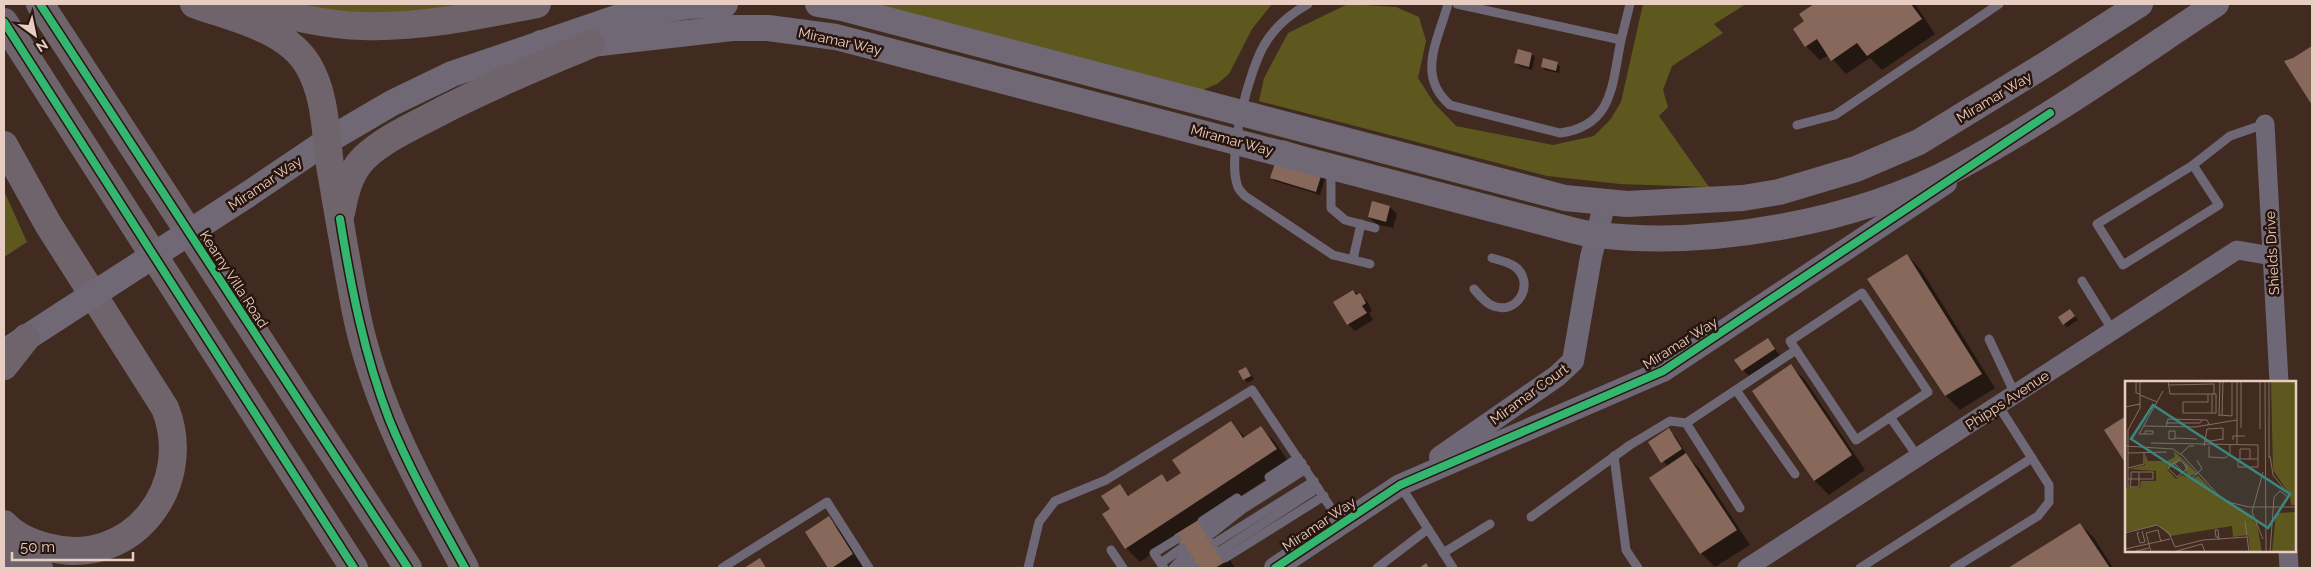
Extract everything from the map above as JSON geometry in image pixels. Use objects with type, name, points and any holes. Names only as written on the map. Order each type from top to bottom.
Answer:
[{"type":"main road","name":"Kearny Villa Road","points":[[40,4],[408,568]]},
{"type":"main road","points":[[194,4],[264,30],[294,48],[308,64],[317,82],[323,105],[340,219],[366,352],[389,418],[414,474],[464,568]]},
{"type":"main road","points":[[242,4],[321,22],[362,26],[443,21],[537,4]]},
{"type":"main road","name":"Miramar Way","points":[[4,352],[327,141],[392,103],[452,74],[541,42],[619,17],[725,4]]},
{"type":"main road","name":"Miramar Way","points":[[818,4],[852,11],[1242,112],[1391,154],[1566,198],[1627,204],[1743,198],[1779,192],[1856,169],[1919,142],[2140,4]]},
{"type":"main road","name":"Miramar Way","points":[[541,42],[591,44],[732,28],[768,28],[836,37],[1597,235],[1669,239],[1785,227],[1867,204],[1920,185],[1957,168],[2050,113],[2216,4]]},
{"type":"main road","points":[[4,22],[354,568]]},
{"type":"main road","points":[[340,219],[345,190],[353,174],[363,159],[381,145],[406,129],[480,91],[591,44]]},
{"type":"main road","points":[[4,145],[48,224],[165,408],[172,426],[174,452],[168,484],[161,500],[136,529],[110,543],[94,549],[79,551],[52,549],[27,541],[4,524]]},
{"type":"main road","points":[[4,366],[26,338]]},
{"type":"main road","points":[[4,551],[26,565],[40,568]]},
{"type":"street","name":"Miramar Way","points":[[1275,568],[1400,485],[1663,371],[2050,113]]},
{"type":"street","name":"Shields Drive","points":[[2265,124],[2279,381]]},
{"type":"street","name":"Miramar Court","points":[[1400,485],[1557,376],[1573,361],[1591,257],[1605,202]]},
{"type":"street","name":"Phipps Avenue","points":[[1747,568],[2237,250],[2272,256]]},
{"type":"street","points":[[2288,552],[2289,568]]},
{"type":"lane","points":[[1308,4],[1291,14],[1266,42],[1250,76],[1237,141],[1236,177],[1238,188],[1245,196],[1333,255],[1370,264]]},
{"type":"lane","points":[[1448,4],[1430,72],[1433,85],[1440,96],[1450,105],[1560,133],[1574,131],[1587,126],[1607,104],[1630,4]]},
{"type":"lane","points":[[1457,4],[1621,40]]},
{"type":"lane","points":[[1797,125],[1835,115],[1999,4]]},
{"type":"lane","points":[[2193,165],[2219,205],[2123,265],[2097,224],[2193,165],[2230,136],[2265,124]]},
{"type":"lane","points":[[1330,167],[1331,208],[1345,220],[1375,228]]},
{"type":"lane","points":[[1353,260],[1361,224]]},
{"type":"lane","points":[[1474,289],[1489,305],[1499,308],[1511,307],[1522,296],[1525,287],[1522,275],[1514,266],[1492,258]]},
{"type":"lane","points":[[2082,281],[2113,331]]},
{"type":"lane","points":[[1862,293],[1928,392],[1890,417],[1856,440],[1790,341],[1862,293]]},
{"type":"lane","points":[[1989,339],[2015,394]]},
{"type":"lane","points":[[1531,517],[1614,456],[1670,421],[1686,423],[1796,350]]},
{"type":"lane","points":[[1028,568],[1039,522],[1055,501],[1106,480],[1252,390],[1342,523]]},
{"type":"lane","points":[[1736,390],[1795,474]]},
{"type":"lane","points":[[1954,568],[2044,510],[2050,494],[2049,485],[1998,405]]},
{"type":"lane","points":[[1890,417],[1918,457]]},
{"type":"lane","points":[[1686,423],[1740,508]]},
{"type":"lane","points":[[1614,456],[1626,550],[1638,568]]},
{"type":"lane","points":[[1860,568],[2032,458]]},
{"type":"lane","points":[[1213,539],[1302,463]]},
{"type":"lane","points":[[1213,539],[1243,509],[1302,463]]},
{"type":"lane","points":[[1213,539],[1316,484]]},
{"type":"lane","points":[[1400,485],[1453,568]]},
{"type":"lane","points":[[1213,539],[1324,496]]},
{"type":"lane","points":[[722,568],[827,502],[869,568]]},
{"type":"lane","points":[[1443,553],[1490,524]]},
{"type":"lane","points":[[1377,568],[1428,529]]},
{"type":"lane","points":[[1177,539],[1154,554],[1163,566],[1190,560]]},
{"type":"lane","points":[[1111,550],[1123,568]]},
{"type":"lane","points":[[1173,568],[1190,560]]},
{"type":"lane","points":[[1184,568],[1190,560]]},
{"type":"shaded area","points":[[293,4],[494,4],[434,14],[332,16]]},
{"type":"shaded area","points":[[866,4],[1272,4],[1252,29],[1229,74],[1217,84],[1198,92]]},
{"type":"shaded area","points":[[1348,4],[1396,7],[1419,17],[1426,41],[1418,78],[1434,103],[1456,126],[1553,145],[1594,136],[1610,120],[1621,102],[1643,4],[1746,4],[1714,24],[1723,33],[1672,66],[1663,90],[1668,107],[1659,116],[1709,187],[1620,184],[1547,176],[1259,101],[1264,78],[1288,33]]},
{"type":"shaded area","points":[[4,191],[27,242],[4,257]]},
{"type":"building","points":[[1814,4],[1911,4],[1922,19],[1867,56],[1857,43],[1831,61],[1817,39],[1805,47],[1793,29],[1804,21],[1799,14]]},
{"type":"building","points":[[2312,46],[2312,105],[2284,61],[2293,58]]},
{"type":"building","points":[[1518,49],[1532,53],[1529,67],[1514,63]]},
{"type":"building","points":[[1543,58],[1558,62],[1556,71],[1541,67]]},
{"type":"building","points":[[1283,140],[1328,154],[1316,192],[1270,178]]},
{"type":"building","points":[[1372,201],[1390,206],[1386,222],[1368,217]]},
{"type":"building","points":[[1907,254],[1982,374],[1945,396],[1867,279]]},
{"type":"building","points":[[1353,290],[1356,295],[1360,293],[1366,303],[1362,306],[1367,313],[1347,325],[1333,302]]},
{"type":"building","points":[[2070,309],[2075,316],[2063,325],[2058,317]]},
{"type":"building","points":[[1768,338],[1775,349],[1742,371],[1734,360]]},
{"type":"building","points":[[1791,364],[1852,455],[1814,481],[1752,391]]},
{"type":"building","points":[[1246,367],[1251,376],[1243,380],[1238,371]]},
{"type":"building","points":[[2125,417],[2125,462],[2104,430]]},
{"type":"building","points":[[1231,421],[1243,438],[1261,426],[1277,449],[1125,549],[1102,514],[1110,509],[1101,496],[1120,484],[1128,496],[1162,474],[1167,482],[1181,473],[1172,460]]},
{"type":"building","points":[[1669,428],[1682,449],[1661,463],[1648,442]]},
{"type":"building","points":[[1686,453],[1737,530],[1700,554],[1649,478]]},
{"type":"building","points":[[829,516],[853,554],[832,568],[828,568],[805,532]]},
{"type":"building","points":[[1200,519],[1227,561],[1215,568],[1195,568],[1174,535]]},
{"type":"building","points":[[2080,523],[2110,568],[2008,568]]},
{"type":"building","points":[[760,558],[766,568],[744,568]]},
{"type":"building","points":[[1426,563],[1429,568],[1419,568]]},
{"type":"cycle path","points":[[40,4],[408,568]]},
{"type":"cycle path","points":[[4,22],[354,568]]},
{"type":"cycle path","points":[[1275,568],[1400,485],[1663,371],[2050,113]]},
{"type":"cycle path","points":[[340,219],[359,320],[380,395],[406,457],[465,568]]}]
